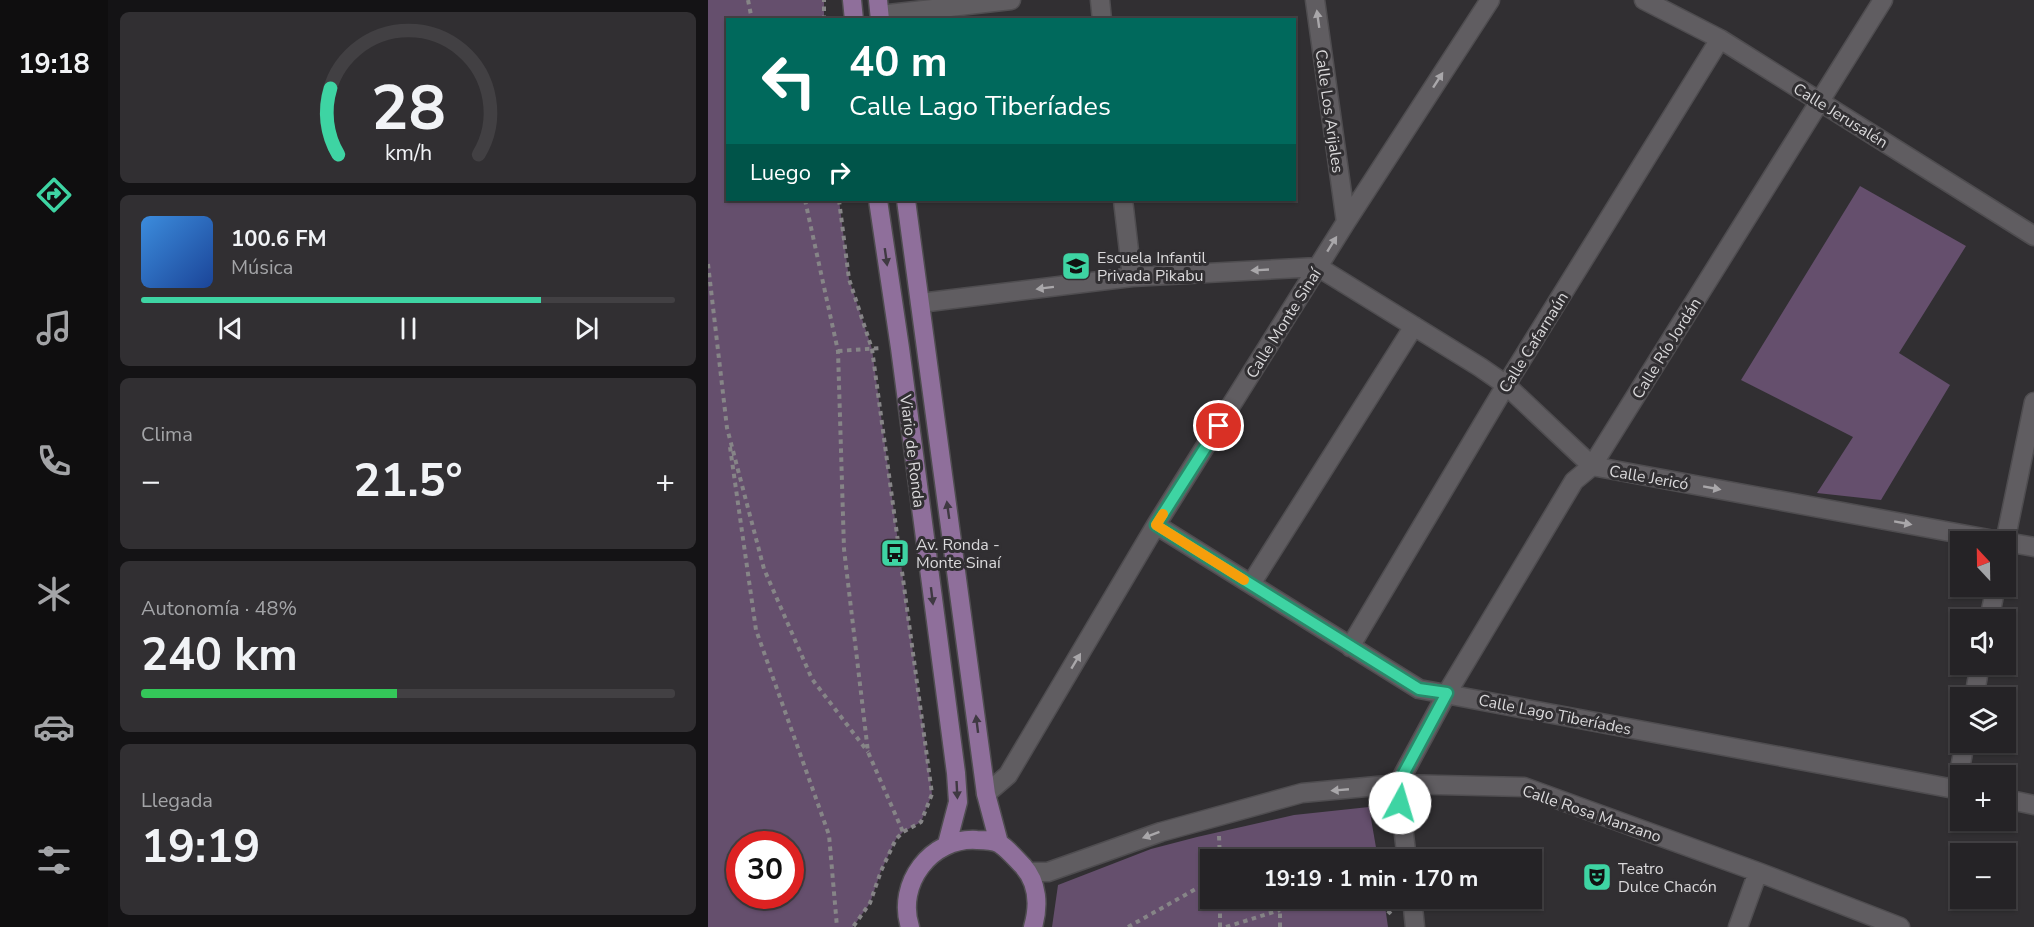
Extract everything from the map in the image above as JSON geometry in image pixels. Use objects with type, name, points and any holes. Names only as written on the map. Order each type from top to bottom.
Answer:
[{"type":"main road","points":[[852,0],[854,18]]},
{"type":"main road","name":"Viario de Ronda","points":[[878,201],[900,348],[956,773],[958,802],[947,844]]},
{"type":"main road","name":"Viario de Ronda","points":[[906,201],[986,794],[999,843]]},
{"type":"main road","points":[[910,927],[906,914],[909,885],[924,861],[947,844],[968,839],[999,843],[1029,872],[1037,894],[1037,914],[1033,927]]},
{"type":"street","points":[[879,11],[1011,0]]},
{"type":"street","points":[[1100,0],[1102,18]]},
{"type":"street","name":"Calle Los Arijales","points":[[1315,0],[1346,222]]},
{"type":"street","name":"Calle Monte Sinaí","points":[[986,794],[1008,775],[1156,525],[1346,222],[1490,0]]},
{"type":"street","name":"Calle Jerusalén","points":[[1644,0],[1720,39],[2034,236]]},
{"type":"street","name":"Calle Río Jordán","points":[[1398,784],[1447,693],[1574,481],[1592,466],[1883,0]]},
{"type":"street","name":"Calle Cafarnaún","points":[[1350,646],[1506,385],[1720,39]]},
{"type":"street","points":[[1123,201],[1132,277]]},
{"type":"street","points":[[920,303],[1132,277],[1318,267]]},
{"type":"street","name":"Calle Jericó","points":[[1318,267],[1506,385],[1592,466],[1950,531]]},
{"type":"street","points":[[1251,584],[1414,326]]},
{"type":"street","points":[[2007,531],[2034,402]]},
{"type":"street","name":"Calle Lago Tiberíades","points":[[1156,525],[1419,689],[1950,788]]},
{"type":"street","name":"Calle Jericó","points":[[2016,543],[2034,547]]},
{"type":"street","points":[[1398,784],[1406,849]]},
{"type":"street","name":"Calle Rosa Manzano","points":[[1029,872],[1048,872],[1161,832],[1302,793],[1398,784],[1524,787],[1758,872],[1900,927]]},
{"type":"street","points":[[2016,801],[2034,805]]},
{"type":"street","points":[[1737,927],[1758,872]]},
{"type":"street","points":[[1414,909],[1416,927]]},
{"type":"path","points":[[748,0],[752,18]]},
{"type":"path","points":[[824,0],[824,18]]},
{"type":"path","points":[[805,201],[838,351],[844,549],[868,752]]},
{"type":"path","points":[[839,201],[849,279],[872,349],[932,794],[921,822],[903,832],[896,839],[881,871],[870,903],[853,927]]},
{"type":"path","points":[[708,264],[756,630],[829,835],[837,927]]},
{"type":"path","points":[[838,351],[900,348]]},
{"type":"path","points":[[728,428],[764,569],[812,679],[868,752],[903,832]]},
{"type":"path","points":[[1128,927],[1200,887]]},
{"type":"path","points":[[1220,909],[1220,927]]},
{"type":"path","points":[[1386,909],[1397,920]]},
{"type":"path","points":[[1226,927],[1280,910],[1280,927]]},
{"type":"shaded area","points":[[708,0],[824,0],[824,18],[726,18],[726,201],[839,201],[849,279],[872,349],[932,794],[921,822],[903,832],[896,839],[881,871],[870,903],[853,927],[708,927]]},
{"type":"shaded area","points":[[1860,186],[1966,246],[1899,353],[1950,385],[1881,500],[1817,493],[1853,437],[1741,380]]},
{"type":"shaded area","points":[[1369,807],[1376,849],[1200,849],[1200,909],[1385,909],[1388,927],[1052,927],[1058,885],[1151,849],[1294,815]]},
{"type":"slow traffic","points":[[1163,514],[1156,525],[1244,580]]},
{"type":"place","name":"Escuela Infantil Privada Pikabu","points":[[1076,266]]},
{"type":"place","name":"Av. Ronda - Monte Sinaí","points":[[895,553]]},
{"type":"place","name":"Teatro Dulce Chacón","points":[[1597,877]]},
{"type":"route","points":[[1219,426],[1156,525],[1419,689],[1447,693],[1398,784],[1400,803]]}]
